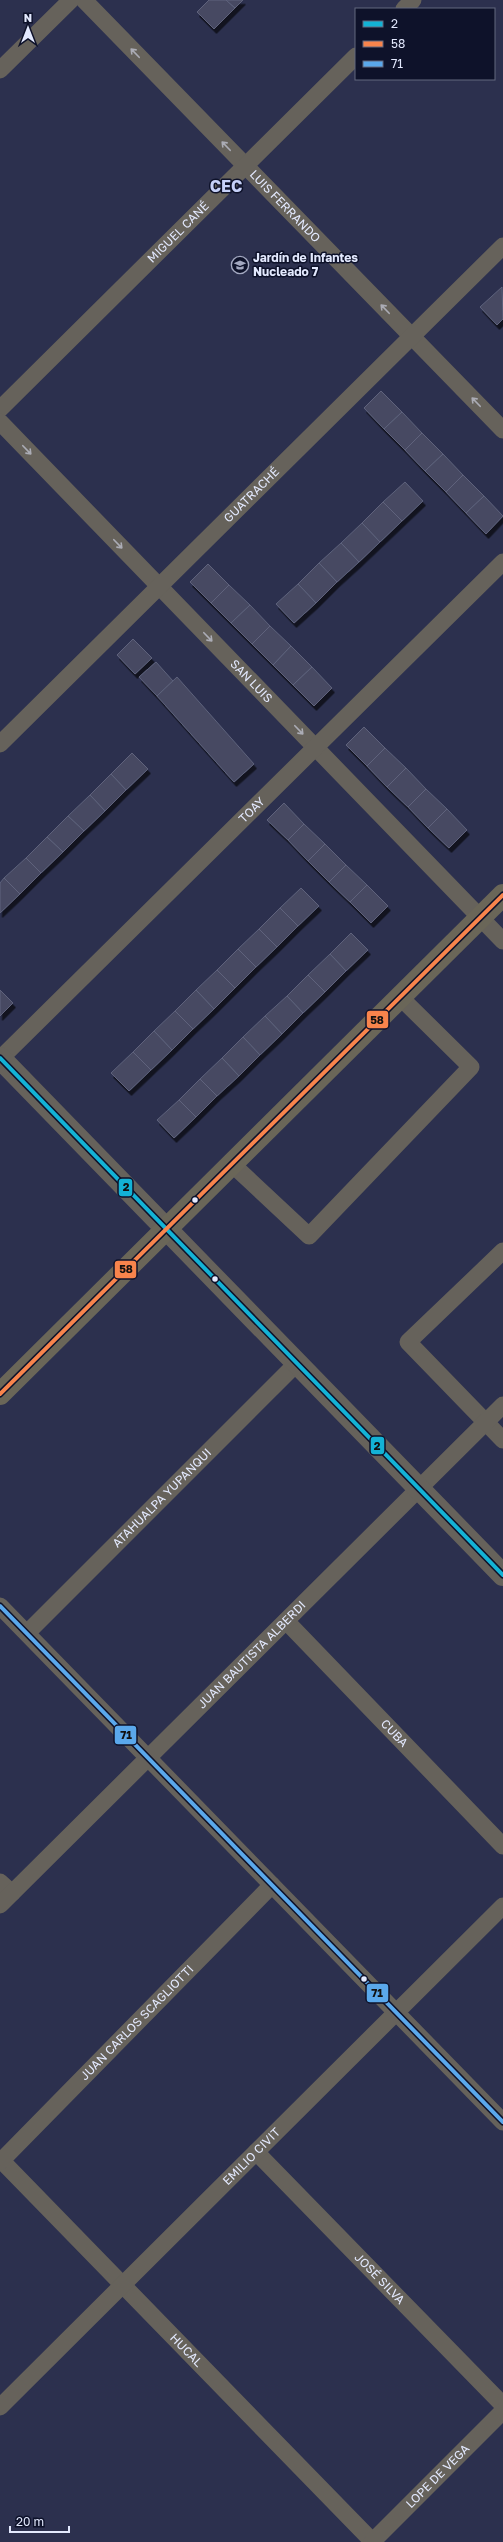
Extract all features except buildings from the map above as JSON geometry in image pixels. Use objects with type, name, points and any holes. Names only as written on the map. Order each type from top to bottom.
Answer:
[{"type":"main road","points":[[0,1394],[503,895]]},
{"type":"street","points":[[0,70],[71,0]]},
{"type":"street","name":"LUIS FERRANDO","points":[[84,0],[503,430]]},
{"type":"street","points":[[405,8],[413,0]]},
{"type":"street","name":"MIGUEL CANÉ","points":[[0,409],[355,57]]},
{"type":"street","name":"GUATRACHÉ","points":[[0,744],[503,246]]},
{"type":"street","name":"SAN LUIS","points":[[0,422],[503,941]]},
{"type":"street","name":"TOAY","points":[[0,1059],[503,562]]},
{"type":"street","points":[[232,1164],[309,1236],[471,1067],[400,997]]},
{"type":"street","points":[[0,1059],[503,1575]]},
{"type":"street","points":[[503,1251],[408,1342],[503,1440]]},
{"type":"street","name":"ATAHUALPA YUPANQUI","points":[[27,1633],[297,1363]]},
{"type":"street","name":"JUAN BAUTISTA ALBERDI","points":[[4,1893],[148,1758],[503,1404]]},
{"type":"street","points":[[0,1606],[503,2122]]},
{"type":"street","name":"CUBA","points":[[286,1621],[503,1846]]},
{"type":"street","name":"JUAN CARLOS SCAGLIOTTI","points":[[1,2160],[272,1885]]},
{"type":"street","name":"EMILIO CIVIT","points":[[0,2407],[503,1906]]},
{"type":"street","name":"JOSÉ SILVA","points":[[256,2152],[503,2405]]},
{"type":"street","name":"HUCAL","points":[[1,2160],[372,2542]]},
{"type":"street","name":"LOPE DE VEGA","points":[[372,2542],[503,2411]]},
{"type":"transit line","name":"58","points":[[0,1394],[503,895]]},
{"type":"transit line","name":"2","points":[[0,1058],[503,1575]]},
{"type":"transit line","name":"71","points":[[0,1606],[503,2122]]},
{"type":"place","name":"Jardín de Infantes Nucleado 7","points":[[240,265]]},
{"type":"district","name":"CEC","points":[[226,186]]}]
